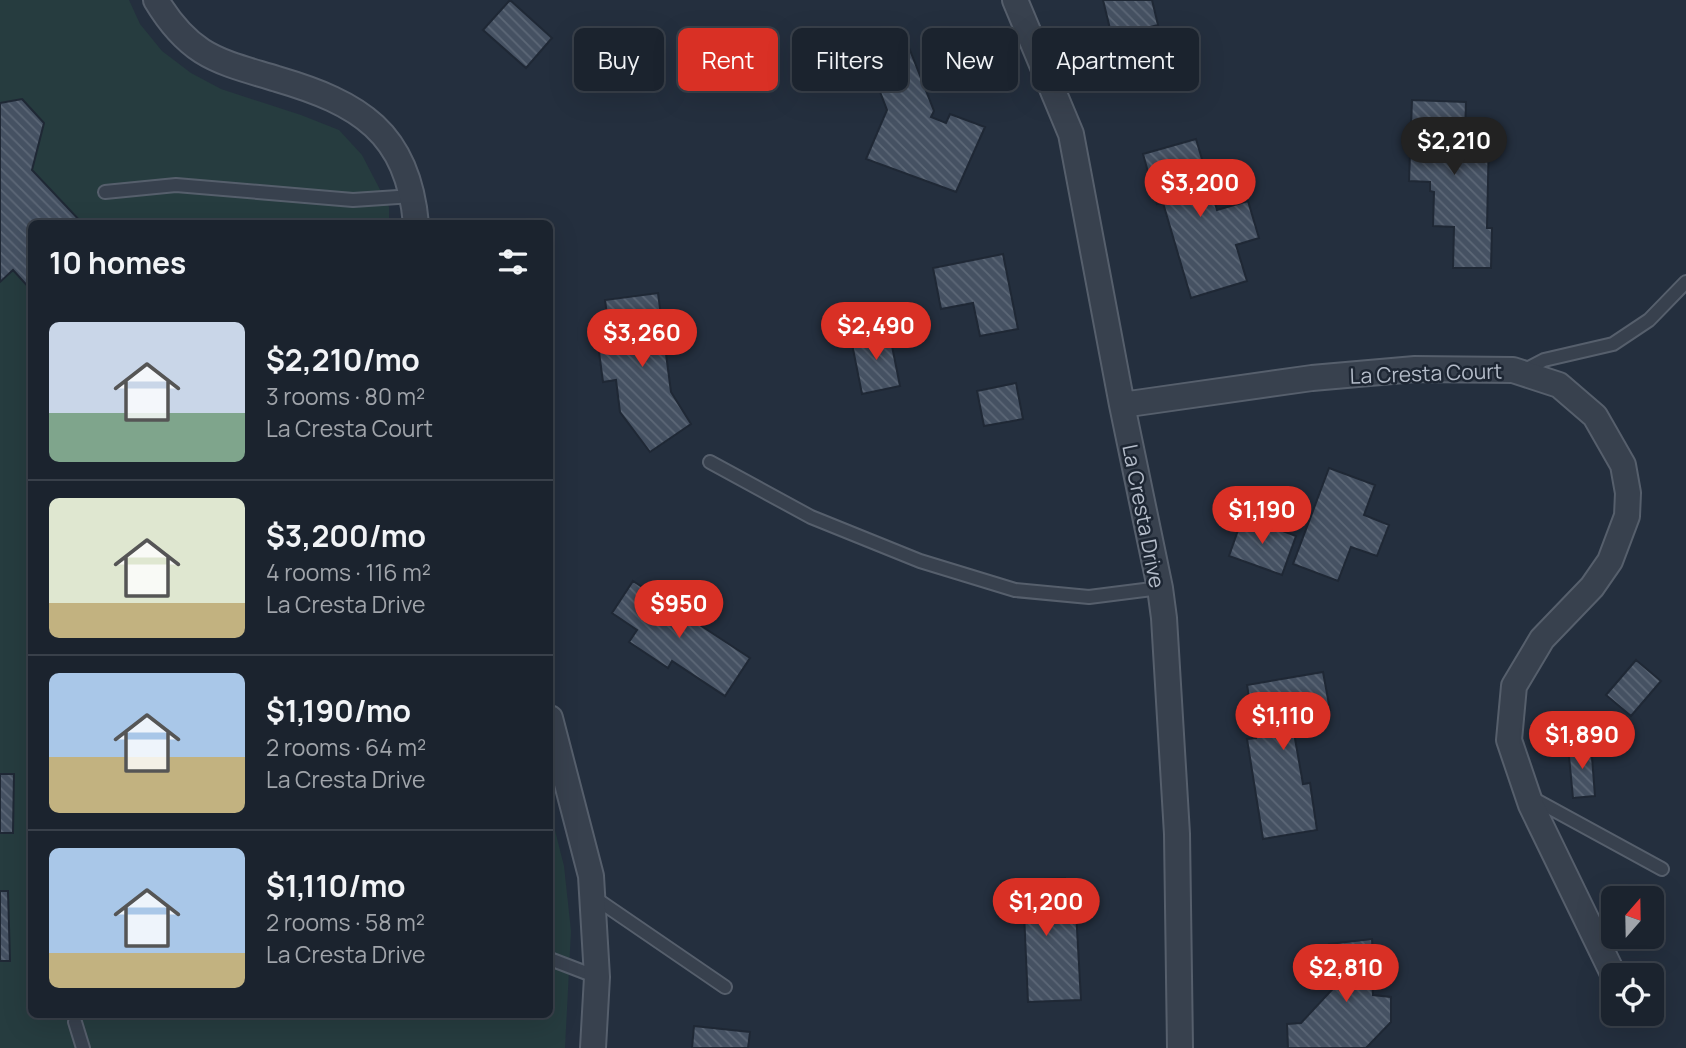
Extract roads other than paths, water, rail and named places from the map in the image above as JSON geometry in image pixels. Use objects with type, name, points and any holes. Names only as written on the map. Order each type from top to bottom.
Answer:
[{"type":"street","points":[[156,0],[177,31],[203,51],[231,65],[315,90],[351,107],[382,133],[400,160],[413,196],[416,220]]},
{"type":"street","name":"La Cresta Drive","points":[[1014,0],[1072,134],[1122,405],[1160,588],[1177,834],[1180,1048]]},
{"type":"street","name":"La Cresta Court","points":[[1122,405],[1312,378],[1427,369],[1521,372],[1559,385],[1595,416],[1623,465],[1628,493],[1627,516],[1610,561],[1592,587],[1542,639],[1514,686],[1509,740],[1529,796],[1608,963]]},
{"type":"street","points":[[553,730],[591,876],[597,977],[593,1048]]},
{"type":"lane","points":[[105,192],[176,185],[353,200],[413,196]]},
{"type":"lane","points":[[1521,372],[1544,360],[1613,344],[1649,320],[1686,282]]},
{"type":"lane","points":[[710,462],[811,517],[920,561],[1016,590],[1089,597],[1160,588]]},
{"type":"lane","points":[[1529,796],[1662,869]]},
{"type":"lane","points":[[592,896],[725,987]]},
{"type":"lane","points":[[553,960],[597,977]]},
{"type":"lane","points":[[75,1022],[83,1048]]}]
